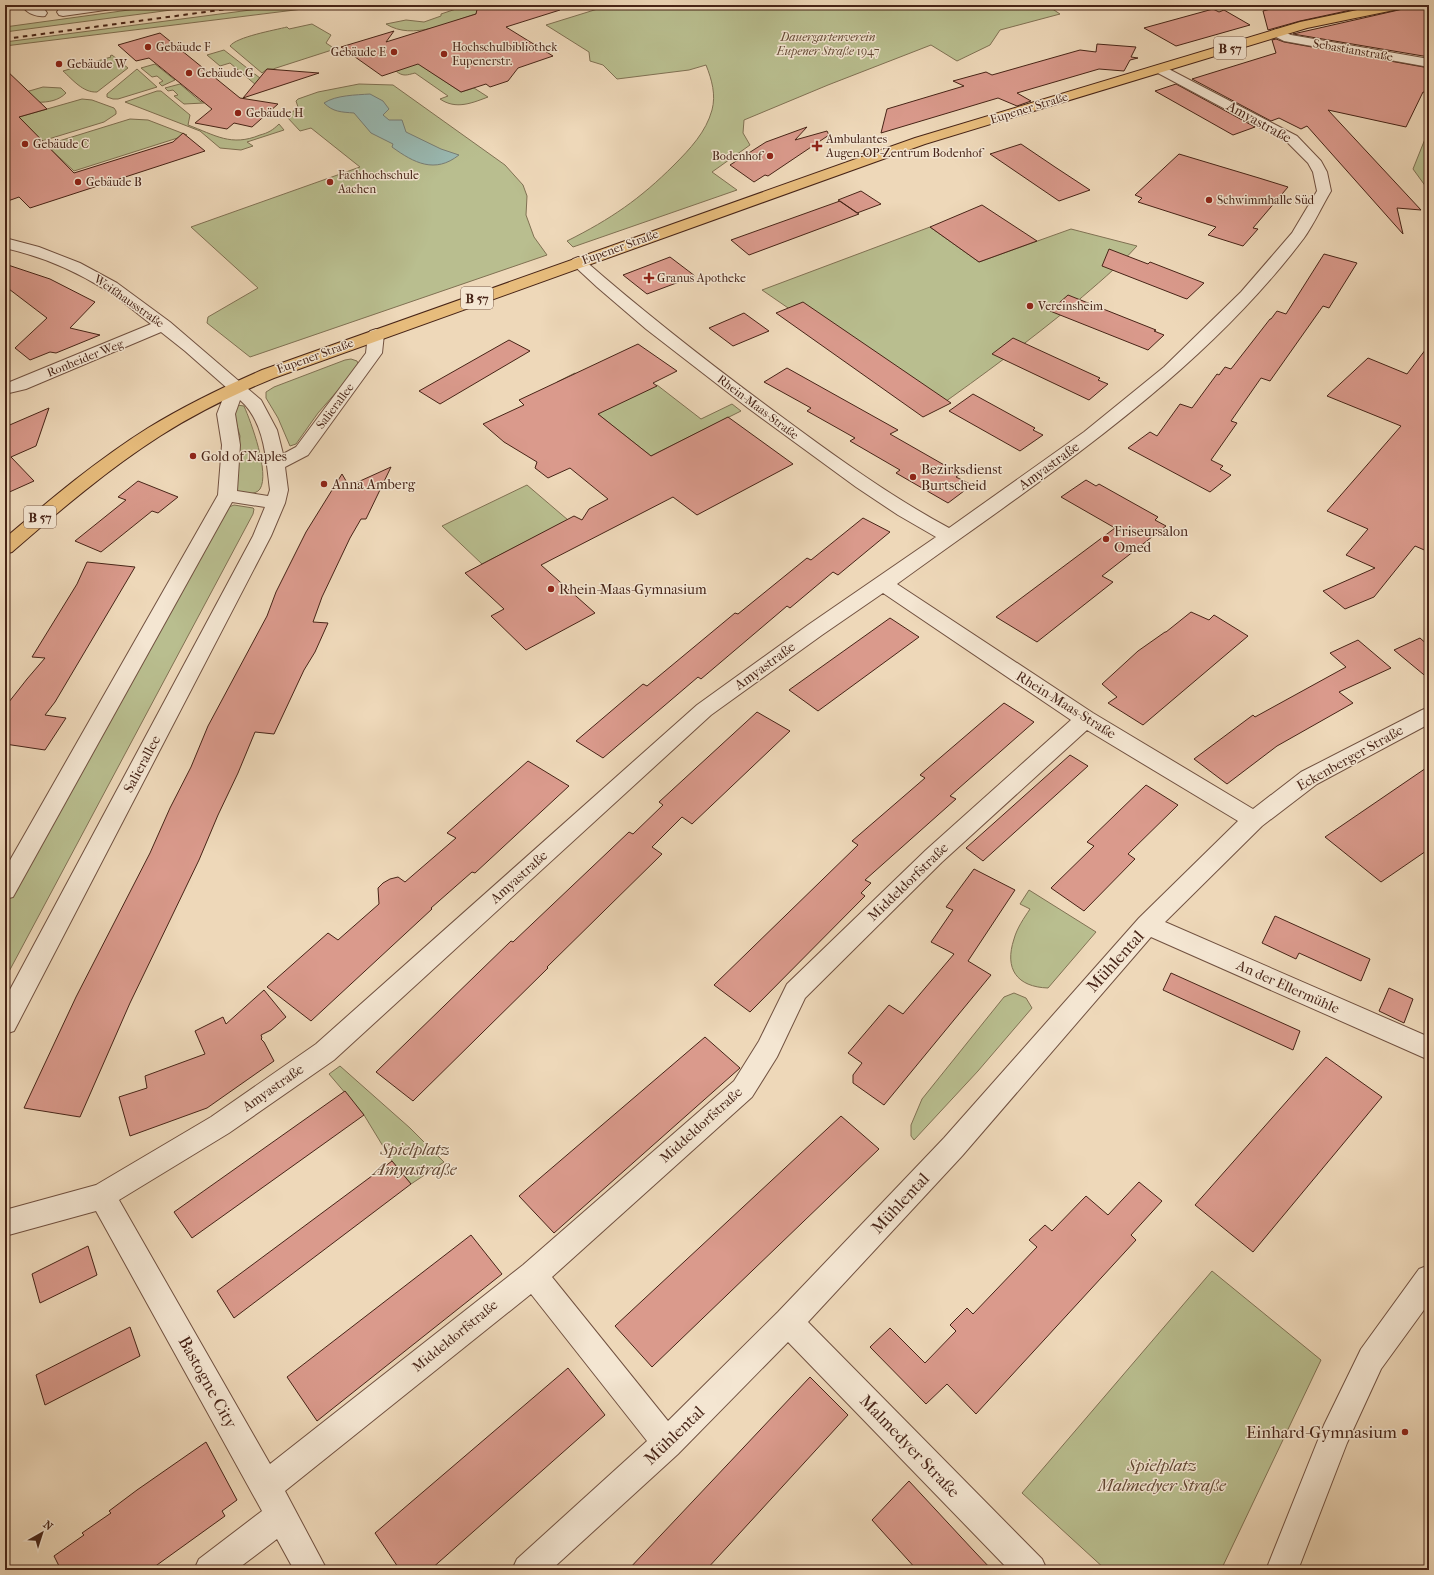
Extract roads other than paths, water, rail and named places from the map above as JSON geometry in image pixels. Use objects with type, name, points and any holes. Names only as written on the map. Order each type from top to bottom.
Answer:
[{"type":"main road","name":"B 57","points":[[1278,33],[1319,21],[1399,5]]},
{"type":"main road","name":"Eupener Straße","points":[[5,548],[77,488],[177,418],[236,388],[268,374],[376,334],[920,141],[1278,33]]},
{"type":"street","points":[[31,5],[30,8],[41,13]]},
{"type":"street","points":[[63,12],[112,5]]},
{"type":"street","name":"Sebastianstraße","points":[[1278,33],[1288,38],[1429,63]]},
{"type":"street","name":"Amyastraße","points":[[5,1223],[102,1196],[220,1125],[325,1052],[704,710],[814,630],[883,584],[1090,436],[1170,371],[1247,295],[1298,235],[1324,191],[1320,172],[1314,161],[1292,139],[1161,68]]},
{"type":"street","name":"Weißhausstraße","points":[[5,243],[34,250],[75,266],[111,286],[164,325],[196,351],[236,388]]},
{"type":"street","name":"Rhein-Maas-Straße","points":[[578,262],[725,384],[824,456],[918,520],[949,536]]},
{"type":"street","name":"Ronheider Weg","points":[[5,389],[164,325]]},
{"type":"street","name":"Salierallee","points":[[277,464],[302,451],[374,354],[376,334]]},
{"type":"street","points":[[5,890],[227,495],[232,459],[231,430],[226,414],[236,388]]},
{"type":"street","name":"Salierallee","points":[[5,1023],[255,550],[276,503],[279,490],[277,464],[268,430],[259,409],[236,388]]},
{"type":"street","points":[[227,495],[276,503]]},
{"type":"street","name":"Rhein-Maas-Straße","points":[[883,584],[1086,719],[1254,820]]},
{"type":"street","name":"Eckenberger Straße","points":[[1254,820],[1309,778],[1429,715]]},
{"type":"street","name":"Middeldorfstraße","points":[[266,1487],[533,1275],[743,1089],[768,1049],[796,991],[934,856],[1086,719]]},
{"type":"street","name":"Mühlental","points":[[528,1570],[667,1443],[788,1322],[953,1146],[1147,925],[1254,820]]},
{"type":"street","name":"An der Ellermühle","points":[[1147,925],[1429,1049]]},
{"type":"street","name":"Bastogne City","points":[[102,1196],[266,1487],[311,1570]]},
{"type":"street","points":[[533,1275],[667,1443]]},
{"type":"street","points":[[1282,1570],[1335,1436],[1372,1359],[1429,1279]]},
{"type":"street","name":"Malmedyer Straße","points":[[788,1322],[1031,1570]]},
{"type":"street","points":[[210,1570],[282,1516]]},
{"type":"water","points":[[370,94],[383,101],[389,109],[383,115],[389,120],[402,120],[406,132],[441,149],[459,155],[442,164],[433,165],[417,162],[408,158],[392,147],[393,144],[371,133],[354,113],[334,110],[324,103],[334,98]]},
{"type":"railway","points":[[5,39],[257,5]]},
{"type":"place","name":"Gebäude F","points":[[148,47]]},
{"type":"place","name":"Gebäude E","points":[[394,52]]},
{"type":"place","name":"Hochschulbibliothek Eupenerstr.","points":[[444,54]]},
{"type":"place","name":"Gebäude W","points":[[59,64]]},
{"type":"place","name":"Gebäude G","points":[[189,73]]},
{"type":"place","name":"Gebäude H","points":[[238,113]]},
{"type":"place","name":"Gebäude C","points":[[25,144]]},
{"type":"place","name":"Ambulantes Augen-OP-Zentrum Bodenhof","points":[[817,146]]},
{"type":"place","name":"Bodenhof","points":[[770,156]]},
{"type":"place","name":"Gebäude B","points":[[78,182]]},
{"type":"place","name":"Fachhochschule Aachen","points":[[330,182]]},
{"type":"place","name":"Schwimmhalle Süd","points":[[1209,200]]},
{"type":"place","name":"Granus Apotheke","points":[[649,278]]},
{"type":"place","name":"Vereinsheim","points":[[1030,306]]},
{"type":"place","name":"Gold of Naples","points":[[193,456]]},
{"type":"place","name":"Bezirksdienst Burtscheid","points":[[913,477]]},
{"type":"place","name":"Anna Amberg","points":[[324,484]]},
{"type":"place","name":"Friseursalon Omed","points":[[1106,539]]},
{"type":"place","name":"Rhein-Maas-Gymnasium","points":[[551,589]]},
{"type":"place","name":"Einhard-Gymnasium","points":[[1405,1432]]},
{"type":"park label","name":"Dauergartenverein Eupener Straße 1947","points":[[828,44]]},
{"type":"park label","name":"Spielplatz Amyastraße","points":[[415,1159]]},
{"type":"park label","name":"Spielplatz Malmedyer Straße","points":[[1162,1475]]}]
